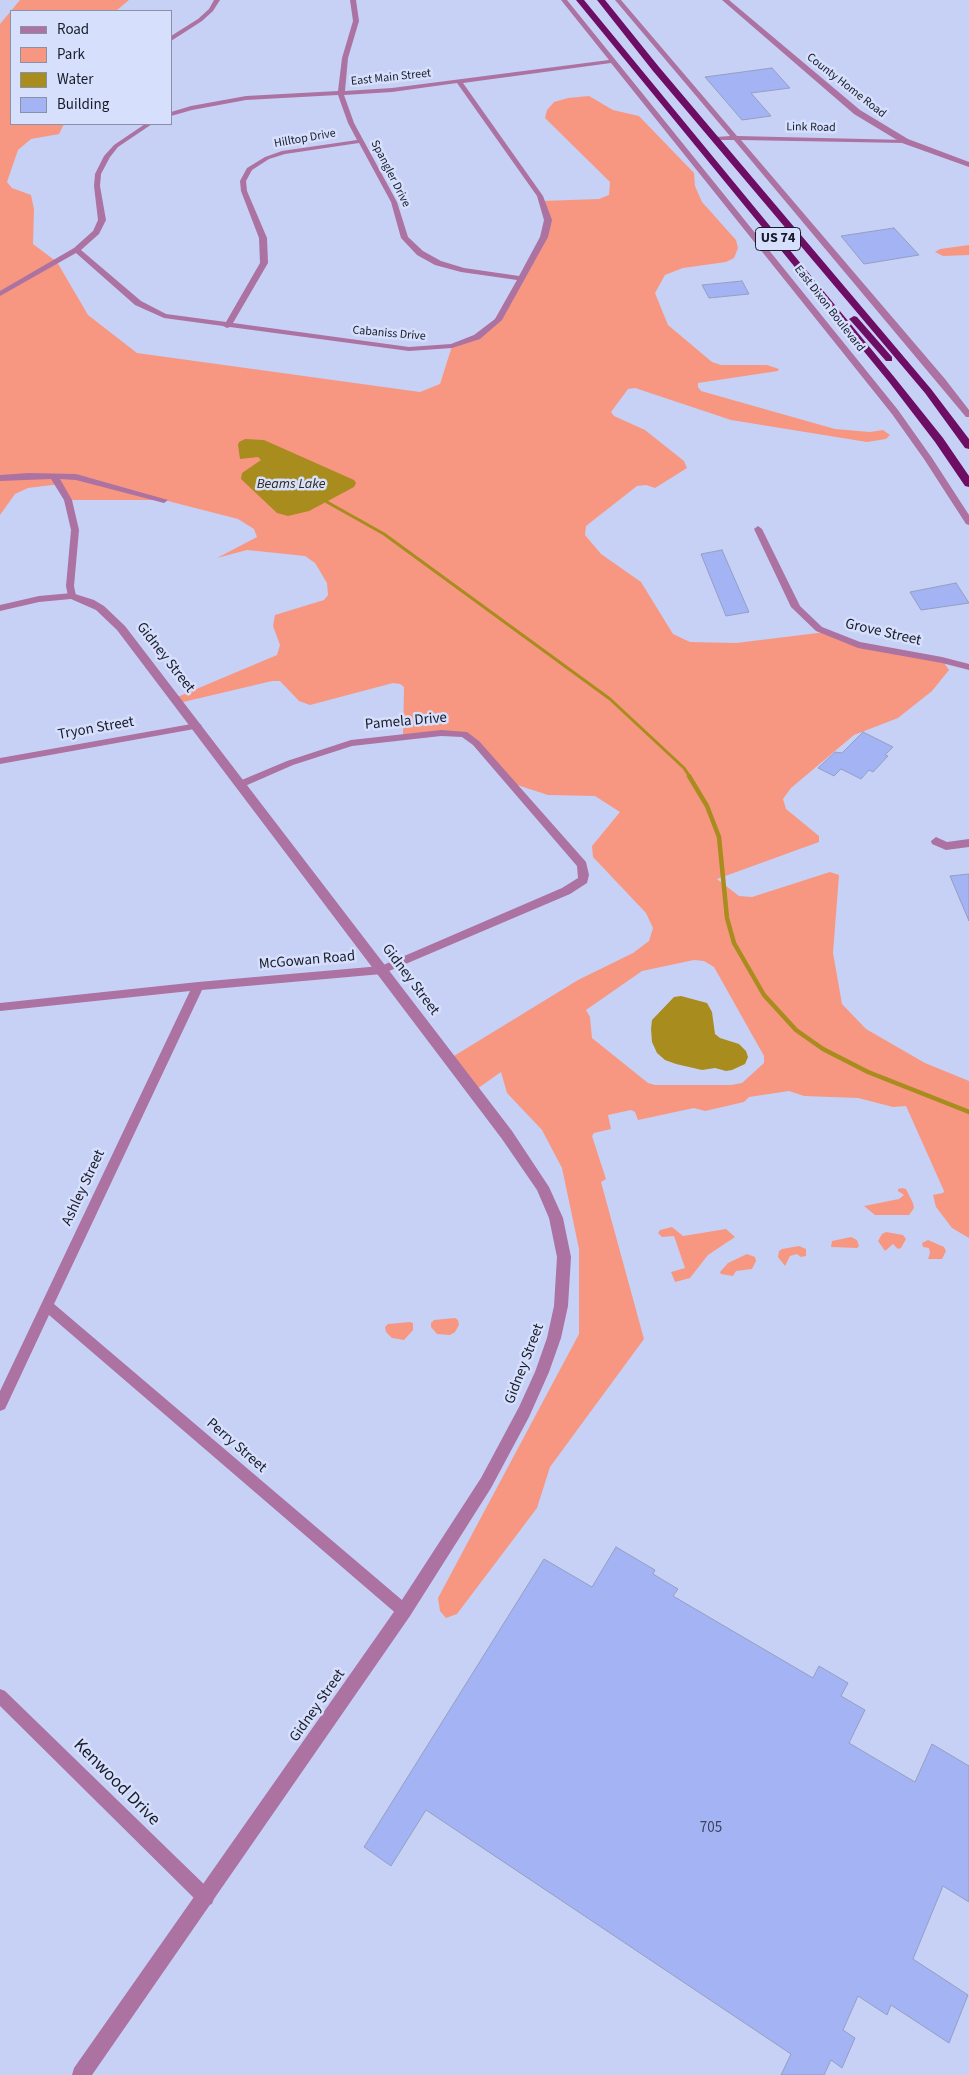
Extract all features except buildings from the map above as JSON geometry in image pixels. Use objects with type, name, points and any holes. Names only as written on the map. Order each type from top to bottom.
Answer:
[{"type":"highway","name":"East Dixon Boulevard","points":[[580,0],[783,245],[939,440],[969,484]]},
{"type":"highway","points":[[591,0],[604,16],[615,18]]},
{"type":"highway","name":"East Dixon Boulevard","points":[[600,0],[656,69],[854,301],[928,391],[969,446]]},
{"type":"highway","points":[[599,24],[612,27],[636,54],[656,69]]},
{"type":"highway","points":[[783,245],[803,256],[840,300],[854,301]]},
{"type":"highway","points":[[836,311],[844,310],[849,313],[902,373],[928,391]]},
{"type":"street","points":[[172,38],[200,20],[211,10],[217,0]]},
{"type":"street","name":"Spangler Drive","points":[[353,0],[356,21],[345,58],[342,94],[347,114],[394,202],[406,238],[412,248],[429,259],[456,268],[521,278]]},
{"type":"street","name":"East Dixon Boulevard","points":[[564,0],[895,412],[928,458],[969,522]]},
{"type":"street","points":[[618,0],[969,415]]},
{"type":"street","name":"County Home Road","points":[[725,0],[857,112],[906,141],[969,165]]},
{"type":"street","points":[[615,18],[632,16]]},
{"type":"street","points":[[585,26],[599,24]]},
{"type":"street","name":"East Main Street","points":[[172,114],[191,108],[246,98],[342,94],[459,82],[613,61]]},
{"type":"street","name":"Cabaniss Drive","points":[[77,250],[138,303],[164,316],[227,326],[409,349],[445,347],[466,342],[498,320],[546,230],[548,220],[540,196],[459,82]]},
{"type":"street","points":[[0,294],[77,250],[96,232],[102,220],[97,186],[98,174],[107,156],[116,146],[148,125]]},
{"type":"street","name":"Link Road","points":[[716,139],[906,141]]},
{"type":"street","name":"Hilltop Drive","points":[[227,326],[264,263],[264,238],[244,190],[243,181],[249,169],[259,162],[279,154],[361,141]]},
{"type":"street","name":"East Dixon Boulevard","points":[[854,301],[872,298]]},
{"type":"street","points":[[817,313],[836,311]]},
{"type":"street","points":[[54,477],[68,500],[75,530],[70,586],[72,596]]},
{"type":"street","points":[[0,478],[54,477],[84,479],[164,500]]},
{"type":"street","name":"Grove Street","points":[[758,529],[796,607],[819,629],[858,645],[969,666]]},
{"type":"street","name":"Gidney Street","points":[[0,608],[38,599],[72,596],[95,605],[121,628],[382,970],[528,1166],[542,1187],[556,1218],[564,1257],[561,1306],[554,1338],[542,1372],[486,1484],[404,1611],[81,2075]]},
{"type":"street","name":"Tryon Street","points":[[0,761],[197,726]]},
{"type":"street","name":"Pamela Drive","points":[[241,784],[299,760],[351,743],[441,732],[464,734],[476,743],[582,865]]},
{"type":"street","points":[[936,841],[946,846],[969,843]]},
{"type":"street","name":"McGowan Road","points":[[0,1007],[198,986],[382,970],[566,891],[583,880],[584,870],[582,865]]},
{"type":"street","name":"Ashley Street","points":[[0,1405],[198,986]]},
{"type":"street","name":"Perry Street","points":[[47,1306],[404,1611]]},
{"type":"street","name":"Kenwood Drive","points":[[0,1696],[206,1898]]},
{"type":"green space","points":[[20,0],[129,0],[117,10],[12,10]]},
{"type":"green space","points":[[10,12],[10,125],[64,125],[59,134],[31,139],[18,150],[7,182],[12,188],[31,195],[34,209],[33,244],[57,262],[88,315],[137,353],[420,392],[440,384],[452,346],[490,328],[546,230],[542,201],[599,199],[609,195],[610,182],[545,118],[547,110],[554,102],[568,98],[589,96],[613,110],[639,116],[694,173],[695,186],[702,202],[736,240],[738,248],[734,258],[726,262],[683,268],[665,275],[655,293],[668,325],[712,362],[721,365],[767,365],[779,369],[778,371],[698,383],[701,391],[835,429],[870,432],[883,430],[890,435],[886,439],[867,442],[731,420],[635,388],[628,389],[611,412],[614,416],[645,430],[684,461],[687,468],[655,488],[646,485],[637,486],[586,526],[585,535],[601,554],[641,582],[673,634],[690,642],[736,643],[826,632],[846,641],[942,660],[949,670],[932,691],[898,718],[854,735],[791,788],[783,799],[786,809],[819,836],[819,842],[717,879],[739,896],[752,897],[830,872],[839,875],[833,953],[842,1004],[866,1029],[925,1063],[969,1081],[969,1238],[952,1228],[936,1207],[933,1195],[943,1193],[944,1191],[906,1106],[893,1107],[858,1098],[804,1096],[789,1091],[749,1097],[744,1102],[705,1111],[694,1108],[638,1120],[635,1112],[631,1110],[608,1115],[611,1129],[594,1133],[592,1136],[606,1179],[601,1182],[644,1339],[550,1467],[537,1508],[457,1614],[446,1618],[440,1611],[438,1598],[579,1334],[579,1249],[562,1168],[542,1130],[507,1093],[501,1072],[474,1091],[449,1059],[578,980],[633,953],[649,941],[653,928],[646,913],[593,857],[592,846],[620,812],[595,796],[548,795],[511,783],[464,734],[403,736],[404,687],[400,684],[393,683],[310,705],[299,701],[280,681],[272,681],[179,703],[175,698],[277,655],[280,645],[273,626],[275,615],[324,600],[328,595],[327,583],[315,563],[305,556],[247,550],[217,558],[257,537],[254,529],[238,519],[164,500],[68,500],[60,484],[28,488],[15,494],[0,515],[0,24]],"holes":[[[694,960],[704,961],[714,967],[764,1056],[764,1063],[742,1083],[731,1085],[655,1085],[648,1083],[592,1038],[590,1017],[586,1010],[642,971]]]},
{"type":"green space","points":[[969,245],[969,255],[943,256],[935,252],[940,249]]},
{"type":"green space","points":[[898,1189],[906,1189],[913,1203],[914,1208],[909,1215],[875,1215],[864,1206],[899,1199],[904,1195],[898,1191]]},
{"type":"green space","points":[[672,1227],[683,1236],[726,1229],[735,1237],[708,1255],[690,1278],[675,1282],[671,1272],[685,1268],[674,1236],[662,1237],[658,1233],[660,1230]]},
{"type":"green space","points":[[886,1232],[903,1235],[906,1239],[901,1248],[898,1249],[893,1244],[885,1251],[878,1241],[882,1234]]},
{"type":"green space","points":[[851,1237],[857,1240],[859,1246],[857,1248],[831,1247],[832,1241]]},
{"type":"green space","points":[[928,1240],[944,1247],[946,1251],[942,1259],[928,1259],[929,1248],[923,1247],[922,1243]]},
{"type":"green space","points":[[799,1246],[806,1249],[806,1256],[801,1257],[797,1254],[790,1256],[785,1266],[778,1257],[779,1251]]},
{"type":"green space","points":[[747,1254],[755,1257],[756,1261],[752,1269],[736,1271],[733,1276],[721,1274],[720,1272],[728,1263]]},
{"type":"green space","points":[[455,1318],[458,1320],[459,1325],[455,1332],[450,1335],[437,1334],[431,1327],[431,1323],[434,1320]]},
{"type":"green space","points":[[413,1323],[413,1330],[404,1340],[392,1338],[386,1332],[385,1327],[388,1324]]},
{"type":"water","name":"Beams Lake","points":[[245,439],[264,440],[354,480],[356,483],[354,487],[309,511],[288,516],[277,513],[241,479],[242,473],[261,460],[258,457],[240,459],[238,445],[239,442]]},
{"type":"water","points":[[681,996],[707,1003],[712,1012],[715,1034],[720,1038],[739,1044],[746,1051],[748,1057],[745,1064],[726,1071],[715,1068],[702,1070],[665,1060],[657,1053],[652,1042],[652,1020],[674,997]]},
{"type":"waterway","points":[[327,502],[384,534],[610,699],[684,768],[690,777]]},
{"type":"waterway","points":[[689,776],[707,806],[719,837],[727,918],[734,943],[764,995],[796,1030],[823,1049],[868,1072],[969,1112]]}]
